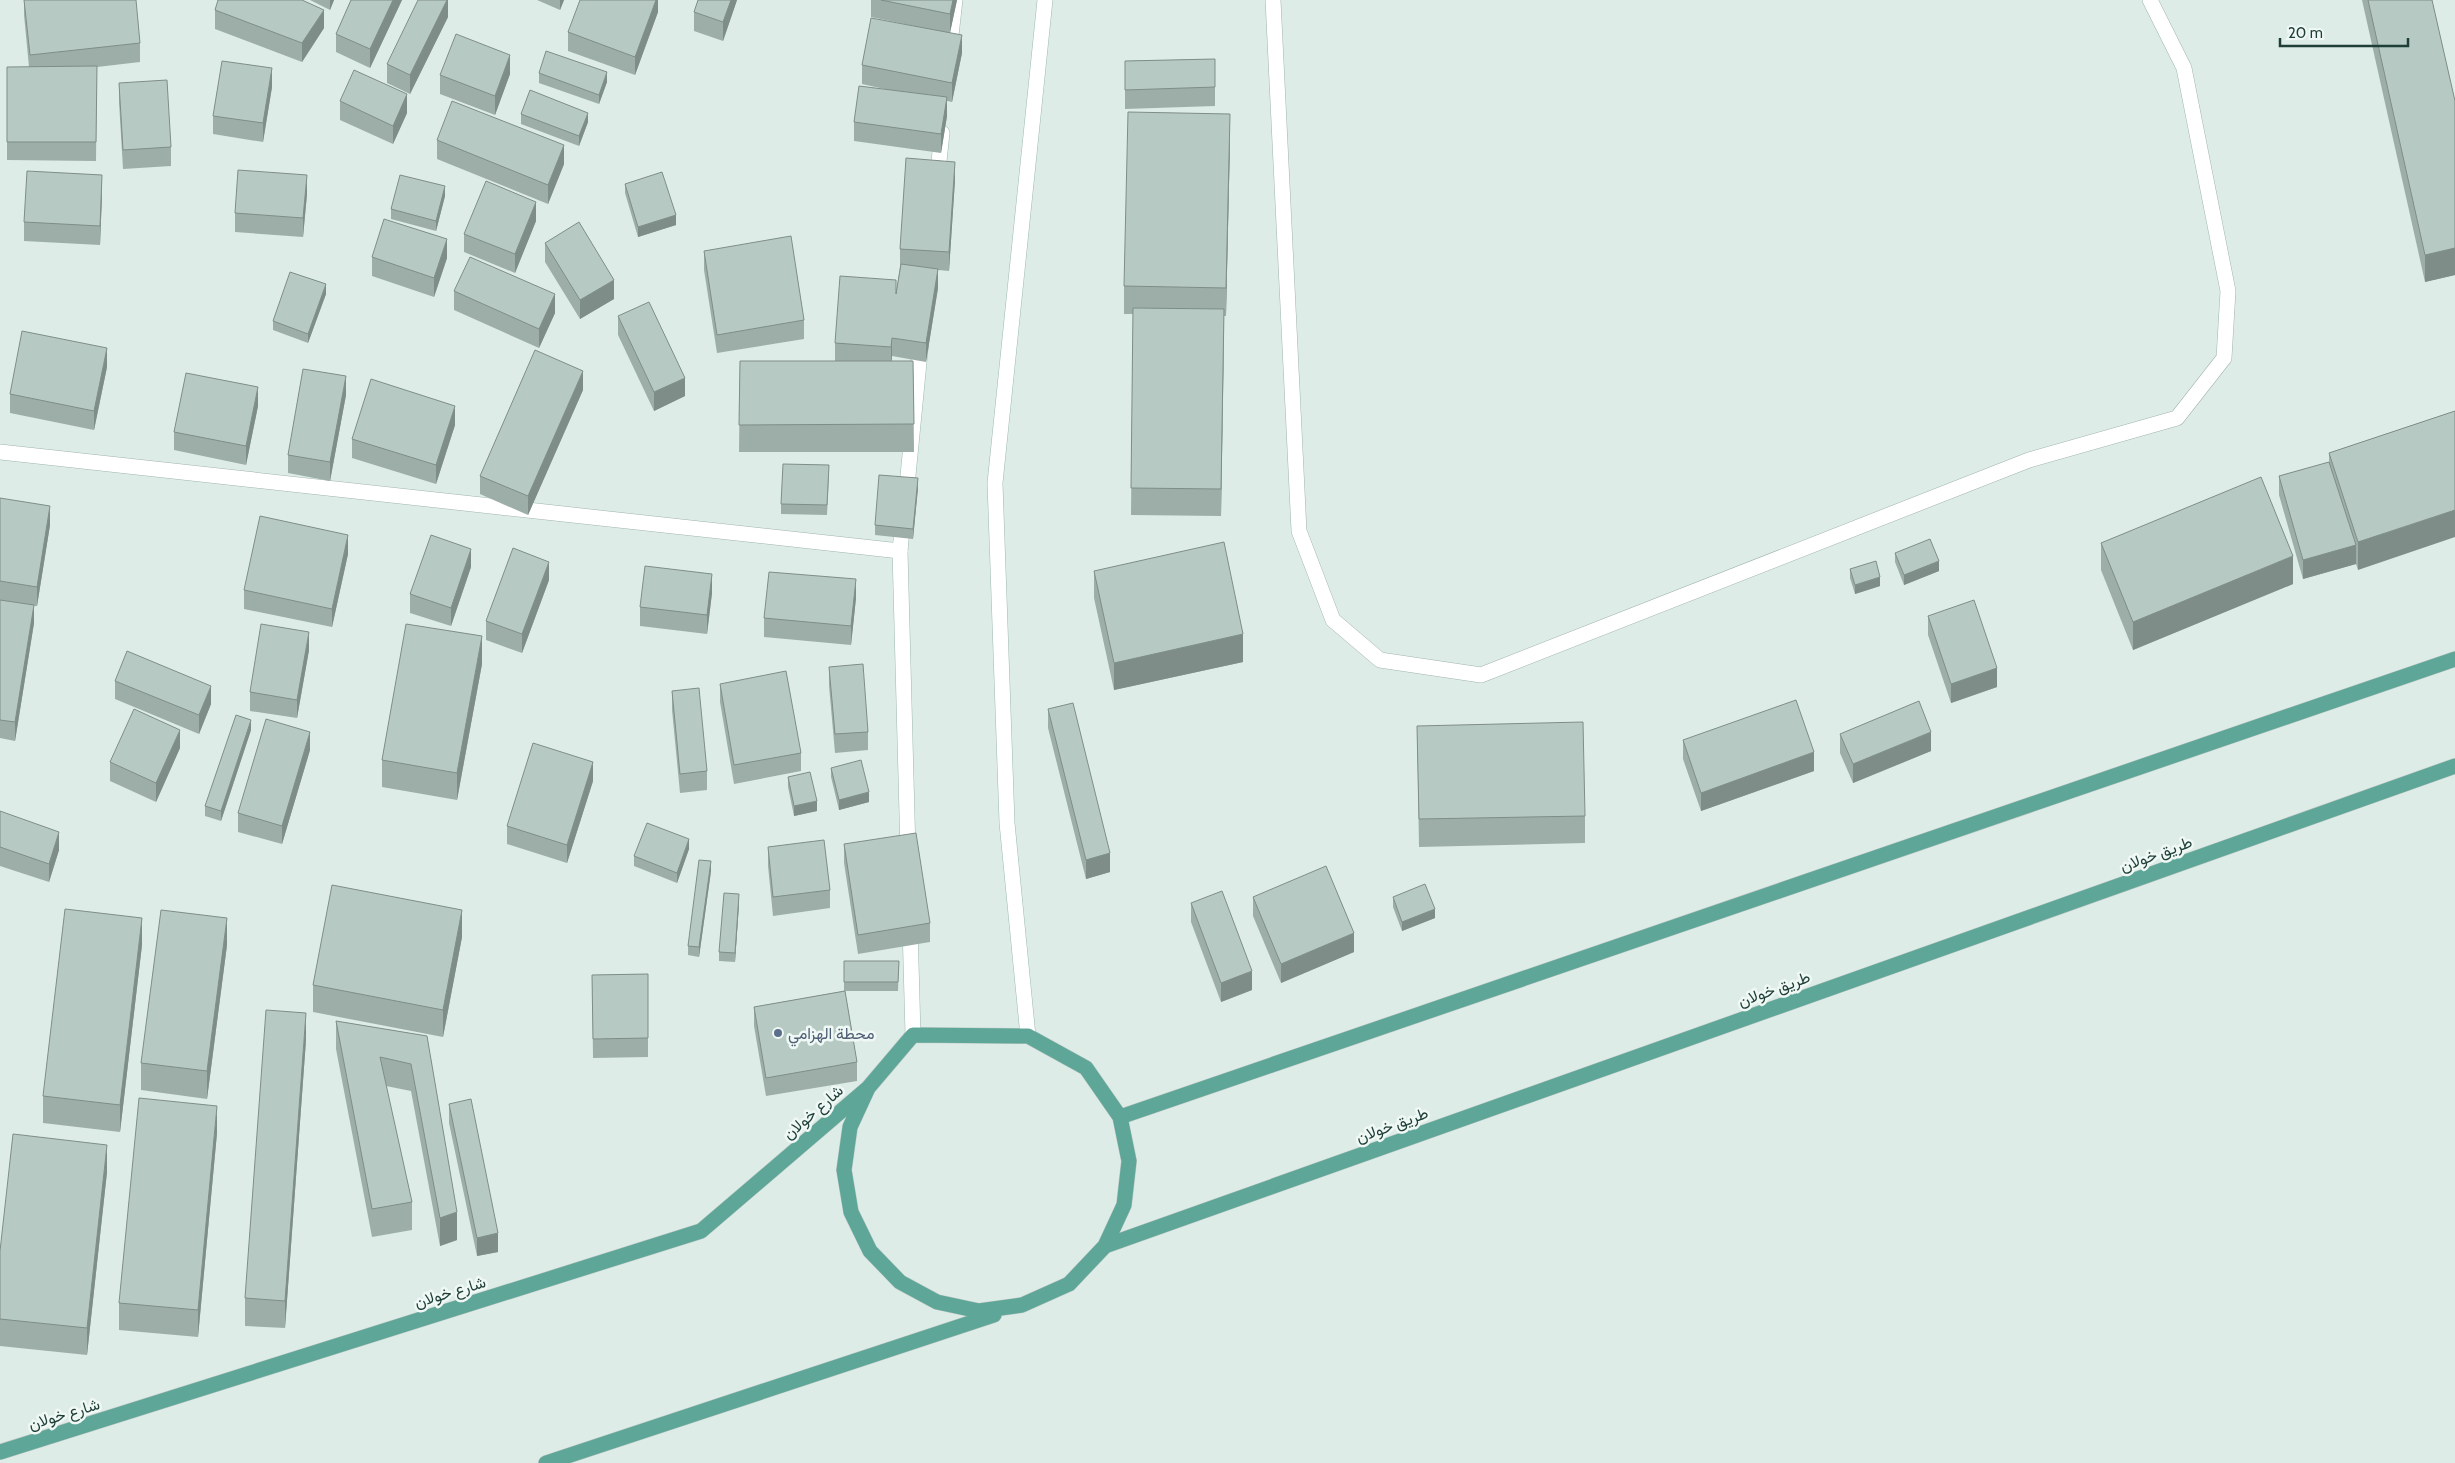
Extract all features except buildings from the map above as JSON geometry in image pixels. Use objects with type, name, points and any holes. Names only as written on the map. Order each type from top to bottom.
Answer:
[{"type":"main road","points":[[1120,1117],[2455,659]]},
{"type":"main road","name":"طريق خولان","points":[[1105,1246],[2455,766]]},
{"type":"main road","points":[[546,1463],[1022,1305],[1069,1284],[1105,1246],[1124,1205],[1129,1161],[1120,1117],[1086,1068],[1028,1036],[913,1035],[868,1088],[850,1128],[844,1170],[851,1212],[870,1250],[900,1282],[937,1302],[979,1310],[1022,1305]]},
{"type":"main road","name":"شارع خولان","points":[[0,1452],[700,1232],[868,1088]]},
{"type":"street","points":[[948,69],[955,0]]},
{"type":"street","points":[[1028,1036],[1007,823],[995,483],[1045,0]]},
{"type":"street","points":[[1265,0],[1273,0],[1299,531],[1333,620],[1380,660],[1481,675],[2029,460],[2177,418],[2224,358],[2228,291],[2184,68],[2150,0]]},
{"type":"street","points":[[935,197],[943,118]]},
{"type":"street","points":[[909,867],[900,551],[923,325]]},
{"type":"street","points":[[0,452],[900,551]]},
{"type":"street","points":[[910,906],[913,1035]]},
{"type":"place","name":"محطة الهزامي","points":[[778,1033]]}]
